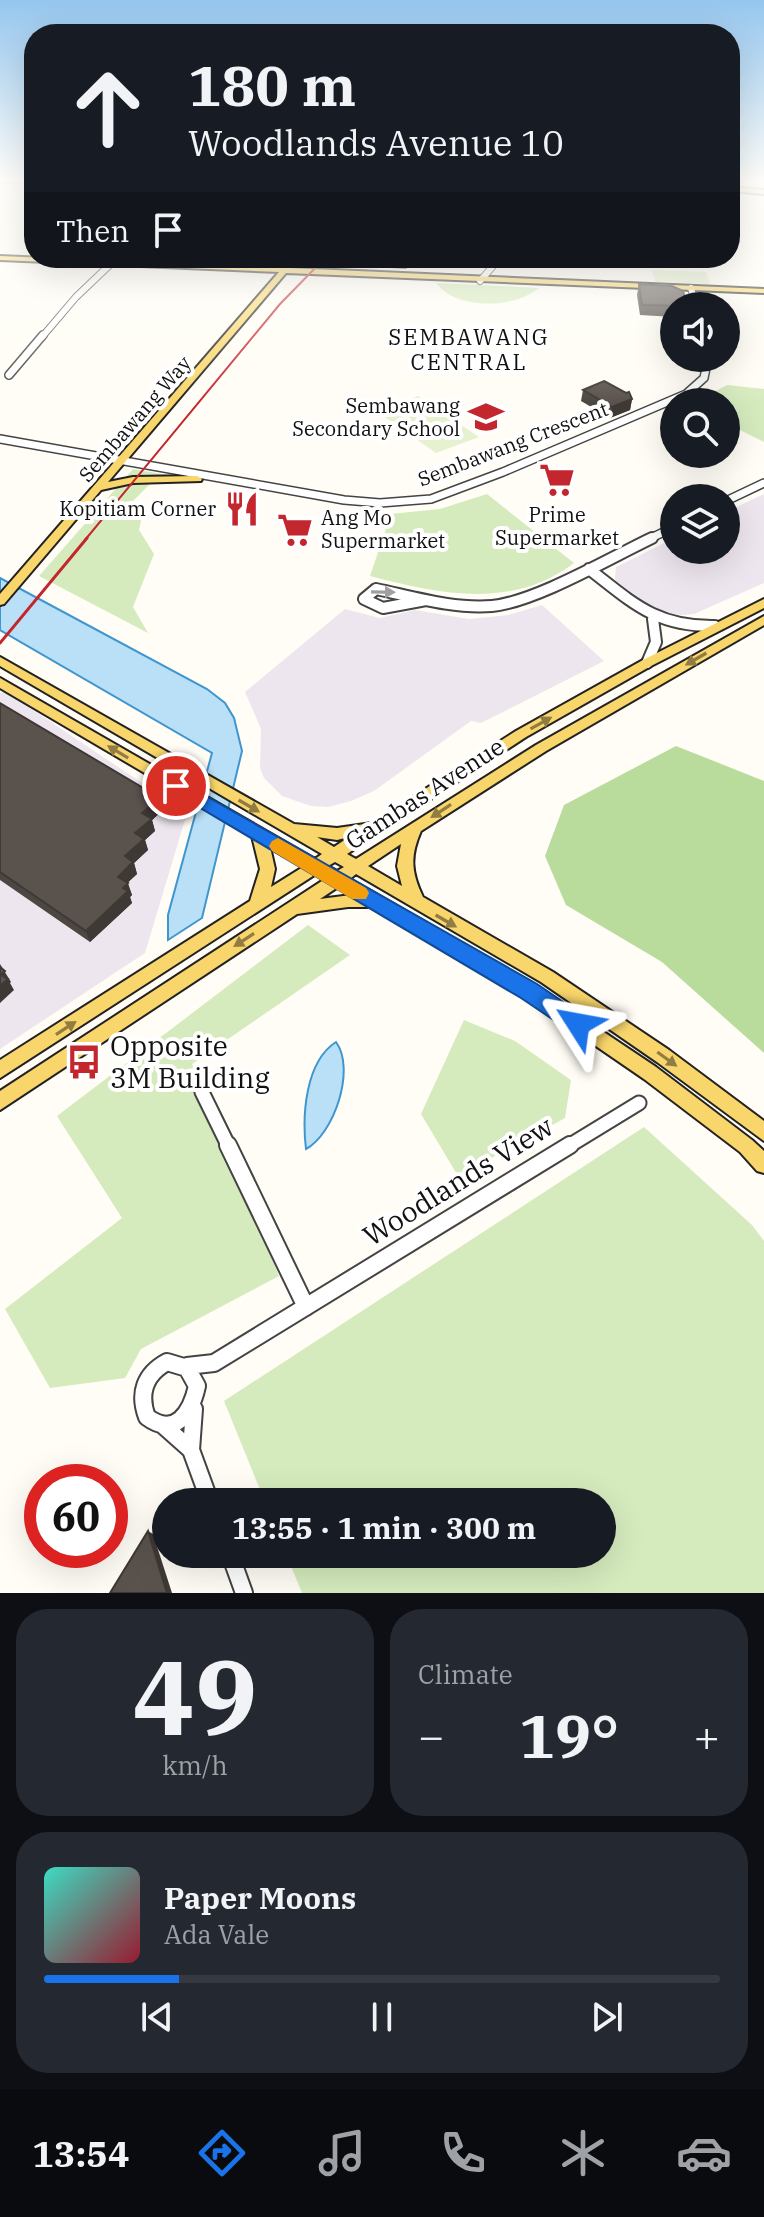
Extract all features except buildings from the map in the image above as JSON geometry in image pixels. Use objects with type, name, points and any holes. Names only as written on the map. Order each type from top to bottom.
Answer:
[{"type":"main road","points":[[0,260],[24,261]]},
{"type":"main road","points":[[210,268],[272,268]]},
{"type":"main road","points":[[251,270],[272,268]]},
{"type":"main road","name":"Sembawang Way","points":[[0,601],[22,569],[282,268]]},
{"type":"main road","name":"Sembawang Way","points":[[0,587],[22,569],[100,487],[116,459],[259,304],[282,268]]},
{"type":"main road","points":[[299,268],[517,280],[660,293]]},
{"type":"main road","points":[[300,268],[660,293]]},
{"type":"main road","points":[[450,277],[480,268]]},
{"type":"main road","points":[[499,268],[502,275],[517,280]]},
{"type":"main road","points":[[251,270],[262,277],[266,285]]},
{"type":"main road","points":[[740,292],[764,292]]},
{"type":"main road","points":[[740,293],[764,292]]},
{"type":"main road","points":[[245,308],[259,304]]},
{"type":"main road","points":[[100,487],[133,480],[197,479]]},
{"type":"main road","name":"Gambas Avenue","points":[[0,1070],[521,734],[715,626],[764,603]]},
{"type":"main road","name":"Gambas Avenue","points":[[0,1101],[541,748],[764,620]]},
{"type":"main road","points":[[0,661],[547,977],[663,1056],[764,1132]]},
{"type":"main road","points":[[0,682],[529,991],[650,1073],[746,1146],[764,1164]]},
{"type":"main road","points":[[287,827],[337,834],[381,826]]},
{"type":"main road","points":[[416,827],[402,857],[403,871],[419,905]]},
{"type":"main road","points":[[256,906],[269,877],[268,858],[258,834]]},
{"type":"main road","points":[[292,909],[348,901],[374,902]]},
{"type":"street","points":[[0,384],[104,268]]},
{"type":"street","points":[[476,279],[482,268]]},
{"type":"street","points":[[476,279],[487,268]]},
{"type":"street","name":"Sembawang Crescent","points":[[116,459],[344,500],[380,503],[422,501],[503,472],[686,394],[704,378],[705,372]]},
{"type":"street","name":"Sembawang Crescent","points":[[116,459],[197,479],[359,506],[435,502],[660,408]]},
{"type":"street","points":[[0,439],[116,459]]},
{"type":"street","points":[[740,494],[764,483]]},
{"type":"street","points":[[426,600],[383,608],[364,599],[376,589],[470,607],[512,603],[660,534]]},
{"type":"street","points":[[589,569],[653,619],[680,627],[715,626]]},
{"type":"street","points":[[647,663],[658,638],[653,619]]},
{"type":"street","points":[[202,1092],[306,1307]]},
{"type":"street","name":"Woodlands View","points":[[191,1450],[164,1426],[147,1417],[143,1408],[143,1388],[147,1377],[160,1365],[214,1363],[639,1103]]},
{"type":"street","name":"Woodlands View","points":[[164,1426],[181,1421],[214,1363]]},
{"type":"street","points":[[187,1366],[196,1394]]},
{"type":"street","name":"Woodlands View","points":[[196,1394],[191,1450],[205,1488]]},
{"type":"street","points":[[235,1568],[244,1593]]},
{"type":"shaded area","points":[[764,494],[764,583],[694,614],[682,615],[656,611],[615,580],[616,567],[660,545],[660,564],[740,564],[740,505]]},
{"type":"shaded area","points":[[542,605],[604,661],[481,723],[471,721],[374,791],[351,801],[328,807],[311,806],[282,796],[264,778],[260,768],[261,729],[245,692],[345,609],[380,618],[415,610],[469,619],[508,615]]},
{"type":"shaded area","points":[[6,692],[187,813],[145,953],[0,1049],[0,693]]},
{"type":"green space","points":[[652,270],[706,272],[710,284],[655,282]]},
{"type":"green space","points":[[436,283],[539,288],[515,300],[486,304],[457,298]]},
{"type":"green space","points":[[727,385],[764,389],[764,442],[740,430],[740,388],[721,388]]},
{"type":"green space","points":[[418,396],[479,437],[436,453],[376,411]]},
{"type":"green space","points":[[133,469],[179,477],[153,481],[122,512],[142,516],[139,530],[154,554],[133,607],[148,633],[39,576]]},
{"type":"green space","points":[[487,494],[574,563],[550,578],[501,593],[449,592],[370,576],[391,514],[440,509]]},
{"type":"green space","points":[[676,746],[764,781],[764,1053],[662,962],[566,905],[545,856],[564,805]]},
{"type":"green space","points":[[308,925],[350,955],[192,1064],[279,1276],[141,1349],[125,1378],[50,1388],[5,1309],[122,1218],[57,1116]]},
{"type":"green space","points":[[464,1020],[515,1041],[571,1080],[565,1118],[458,1176],[421,1114]]},
{"type":"green space","points":[[644,1127],[752,1225],[764,1241],[764,1593],[302,1593],[292,1568],[616,1568],[616,1488],[259,1488],[224,1401]]},
{"type":"water","points":[[0,578],[207,689],[225,703],[234,718],[242,751],[202,918],[168,940],[168,915],[212,753],[0,630]]},
{"type":"water","points":[[336,1042],[344,1068],[339,1100],[325,1130],[306,1149],[306,1106],[312,1076],[326,1051]]},
{"type":"railway","points":[[85,540],[280,304],[315,268]]},
{"type":"railway","points":[[0,643],[87,538]]},
{"type":"slow traffic","points":[[278,846],[359,893]]},
{"type":"place","name":"Sembawang Secondary School","points":[[486,417]]},
{"type":"place","name":"Prime Supermarket","points":[[557,480]]},
{"type":"place","name":"Kopitiam Corner","points":[[242,509]]},
{"type":"place","name":"Ang Mo Supermarket","points":[[295,530]]},
{"type":"place","name":"Opposite 3M Building","points":[[84,1062]]},
{"type":"district","name":"SEMBAWANG CENTRAL","points":[[469,350]]},
{"type":"route","points":[[176,786],[529,991],[578,1024]]}]
